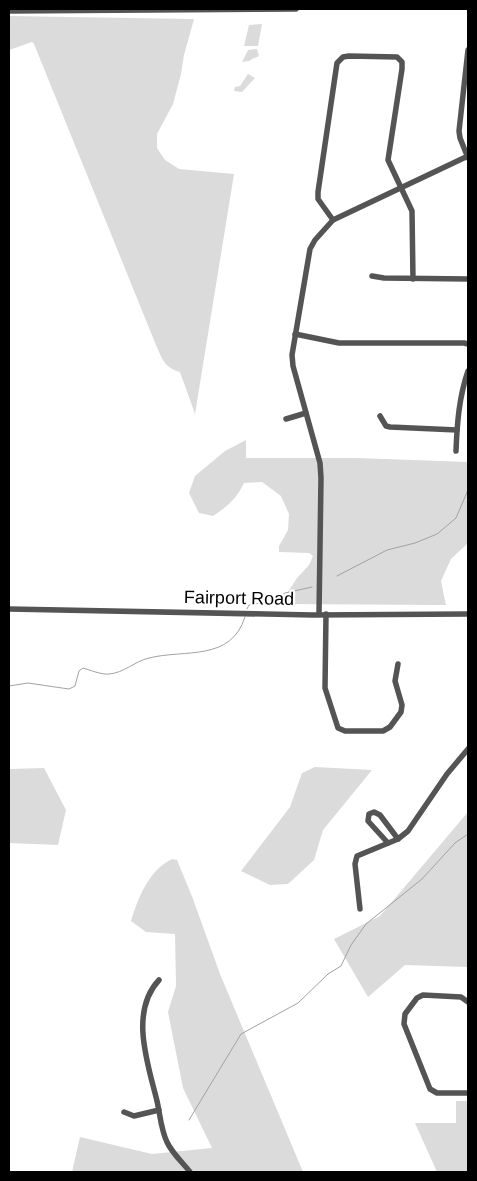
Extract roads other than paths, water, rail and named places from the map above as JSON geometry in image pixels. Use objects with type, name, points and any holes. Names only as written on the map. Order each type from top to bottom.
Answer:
[{"type":"street","points":[[9,11],[296,9]]},
{"type":"street","points":[[398,664],[395,681],[402,705],[401,712],[390,728],[384,731],[345,731],[338,728],[325,688],[322,614],[322,478],[320,463],[293,366],[292,355],[310,250],[315,240],[333,220],[468,157],[458,131],[468,50]]},
{"type":"street","points":[[333,220],[318,199],[318,192],[338,63],[343,58],[397,57],[402,62],[388,160],[412,211],[413,279]]},
{"type":"street","points":[[372,276],[413,279],[468,279]]},
{"type":"street","points":[[296,334],[339,343],[468,344]]},
{"type":"street","points":[[456,451],[463,387],[468,371]]},
{"type":"street","points":[[286,419],[306,414]]},
{"type":"street","points":[[380,416],[386,426],[390,427],[457,430]]},
{"type":"street","name":"Fairport Road","points":[[9,609],[322,614],[468,614]]},
{"type":"street","points":[[360,909],[355,864],[358,856],[398,838],[408,831],[447,774],[468,748]]},
{"type":"street","points":[[388,843],[368,821],[369,814],[374,812],[380,816],[398,838]]},
{"type":"street","points":[[159,980],[150,989],[143,1020],[145,1048],[168,1144],[190,1172]]},
{"type":"street","points":[[468,1002],[461,997],[423,996],[417,998],[405,1014],[404,1024],[430,1089],[437,1093],[468,1094]]},
{"type":"street","points":[[124,1112],[134,1116],[159,1110]]},
{"type":"waterway","points":[[337,576],[387,550],[415,543],[437,534],[456,518],[468,490]]},
{"type":"waterway","points":[[247,609],[249,605],[272,601],[285,593],[312,587]]},
{"type":"waterway","points":[[9,686],[28,683],[69,689],[75,686],[79,671],[83,668],[109,674],[120,672],[149,658],[205,651],[229,641],[238,631],[245,617]]},
{"type":"waterway","points":[[189,1120],[241,1034],[298,1003],[328,974],[341,966],[351,945],[366,924],[422,879],[455,843],[468,834]]}]
